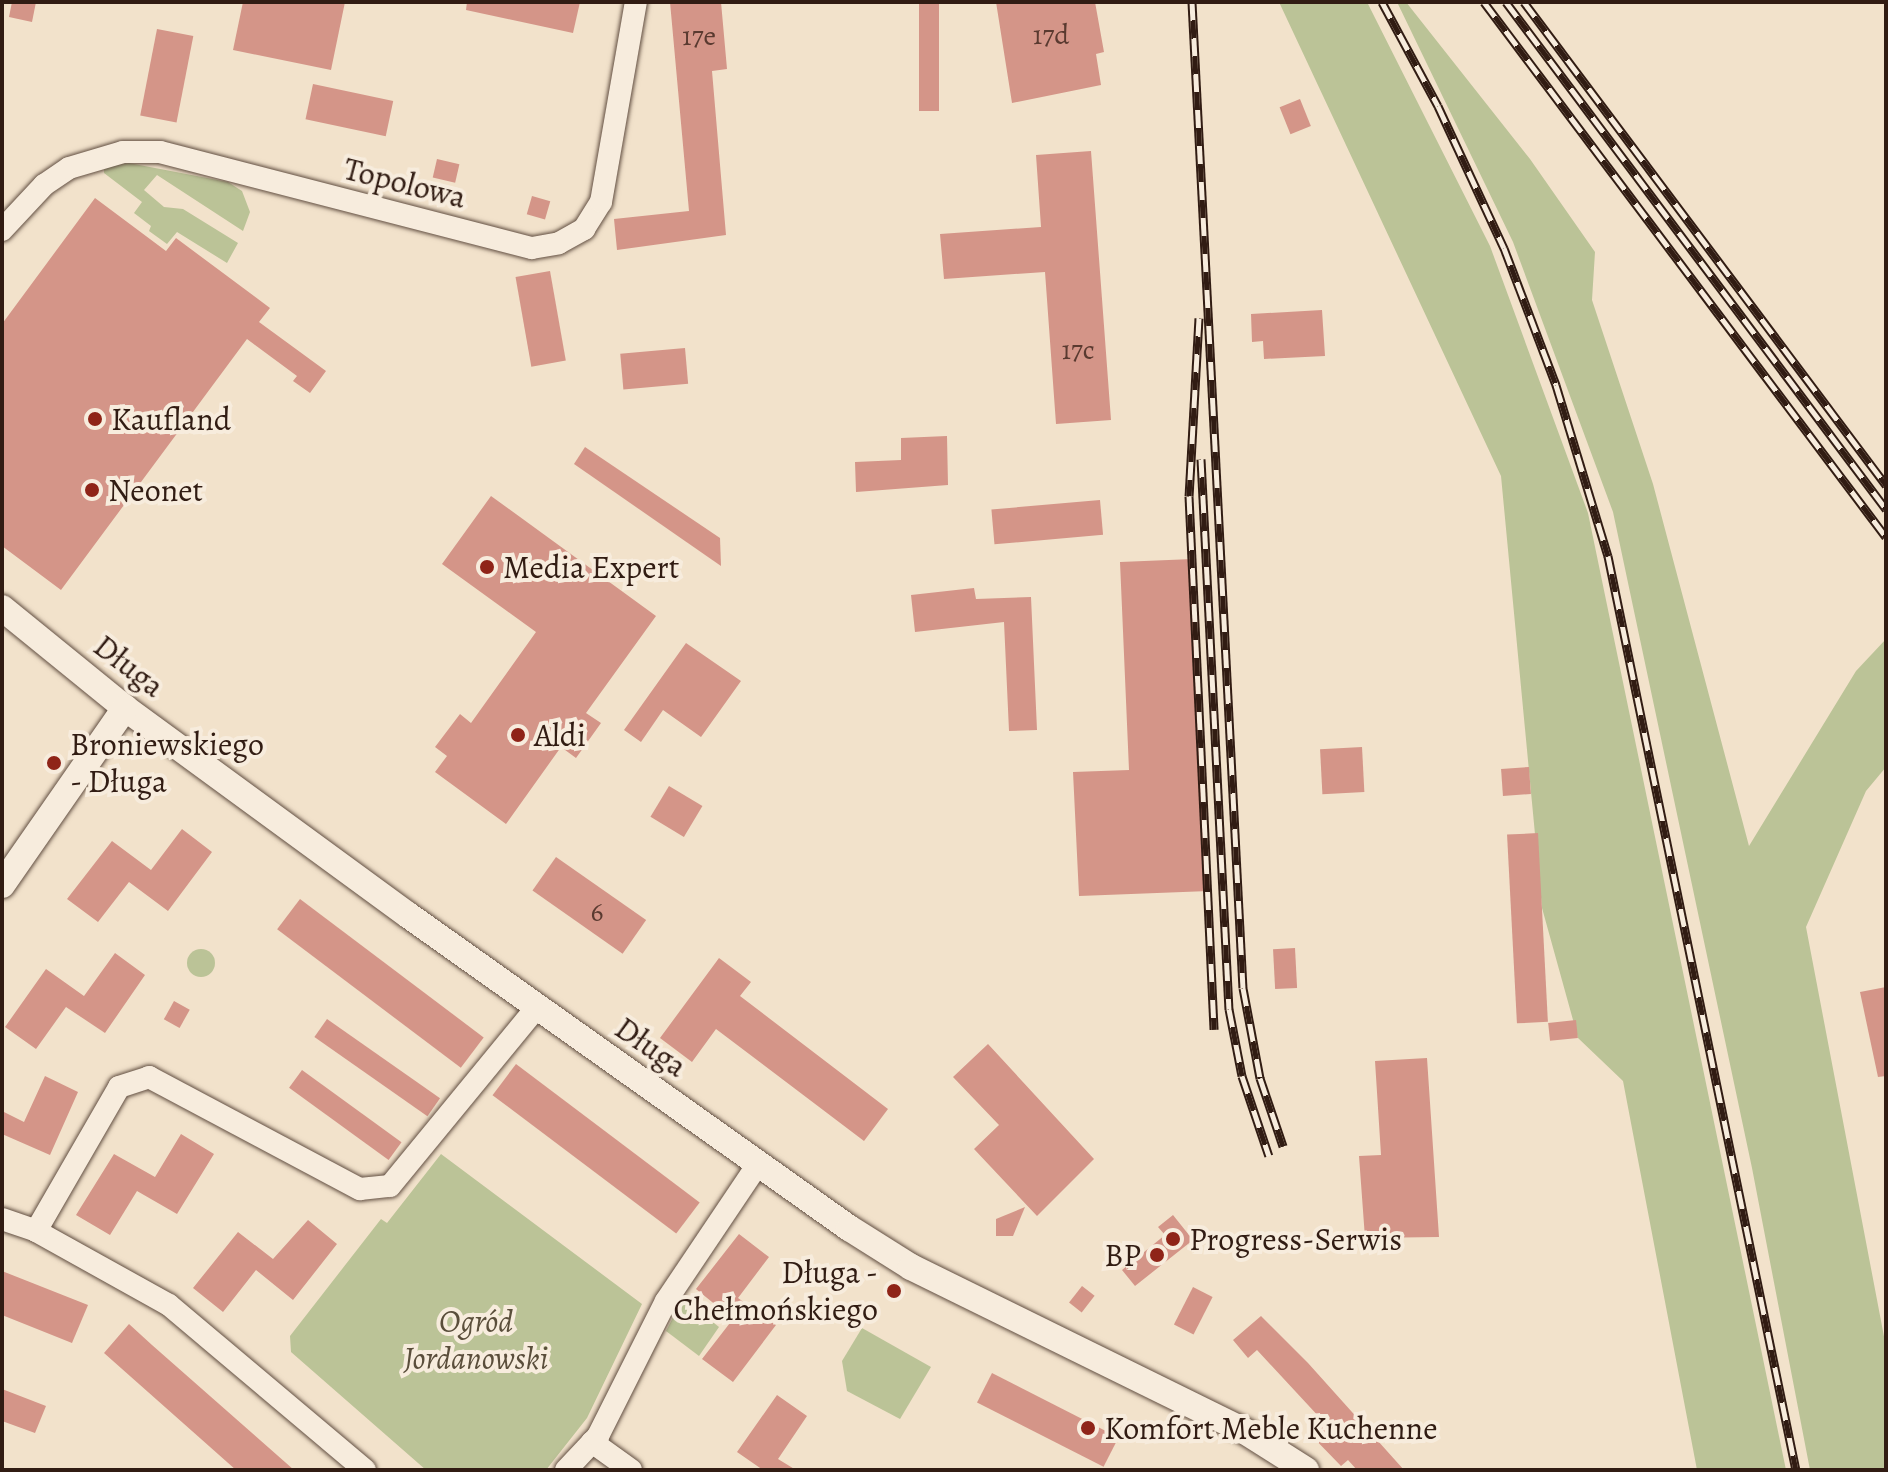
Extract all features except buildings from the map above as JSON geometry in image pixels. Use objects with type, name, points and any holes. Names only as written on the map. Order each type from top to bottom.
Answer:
[{"type":"street","name":"Topolowa","points":[[2,230],[44,185],[69,168],[123,152],[160,152],[532,248],[559,243],[584,229],[601,202],[636,2]]},
{"type":"street","name":"Długa","points":[[2,608],[125,708],[536,1008],[911,1267],[1246,1432],[1306,1470]]},
{"type":"street","points":[[2,885],[125,708]]},
{"type":"street","points":[[36,1231],[119,1087],[149,1077],[360,1189],[390,1186],[536,1008]]},
{"type":"street","points":[[566,1470],[592,1442],[666,1301],[758,1164]]},
{"type":"street","points":[[2,1219],[36,1231],[169,1305],[365,1470]]},
{"type":"street","points":[[592,1442],[631,1470]]},
{"type":"green space","points":[[1279,2],[1367,2],[1490,246],[1588,513],[1786,1470],[1697,1470],[1623,1081],[1578,1038],[1542,908],[1501,476]]},
{"type":"green space","points":[[1397,2],[1406,2],[1530,159],[1595,252],[1592,300],[1653,484],[1749,846],[1856,671],[1886,639],[1886,767],[1866,791],[1806,927],[1886,1347],[1886,1470],[1810,1470],[1752,1168],[1613,512],[1513,242]]},
{"type":"green space","points":[[129,163],[228,182],[242,191],[250,212],[243,231],[157,175],[144,190],[164,207],[183,209],[238,243],[227,263],[177,232],[167,244],[149,231],[151,226],[134,213],[142,202],[104,173],[104,167]]},
{"type":"green space","points":[[201,949],[211,953],[215,963],[211,973],[201,977],[191,973],[187,963],[191,953]]},
{"type":"green space","name":"Ogród Jordanowski","points":[[441,1154],[642,1304],[587,1418],[546,1470],[426,1470],[291,1352],[290,1336],[381,1219],[387,1223]]},
{"type":"green space","points":[[683,1298],[719,1327],[699,1356],[666,1331]]},
{"type":"green space","points":[[862,1328],[931,1367],[900,1419],[847,1391],[842,1361]]},
{"type":"railway","points":[[1192,2],[1243,988],[1260,1078],[1283,1146]]},
{"type":"railway","points":[[1382,2],[1438,106],[1504,248],[1556,385],[1608,556],[1796,1470]]},
{"type":"railway","points":[[1484,2],[1886,537]]},
{"type":"railway","points":[[1506,2],[1886,509]]},
{"type":"railway","points":[[1524,2],[1886,485]]},
{"type":"railway","points":[[1199,318],[1189,496],[1214,1029]]},
{"type":"railway","points":[[1201,459],[1229,1009],[1242,1076],[1269,1156]]},
{"type":"place","name":"Kaufland","points":[[95,419]]},
{"type":"place","name":"Neonet","points":[[92,490]]},
{"type":"place","name":"Media Expert","points":[[487,567]]},
{"type":"place","name":"Aldi","points":[[518,735]]},
{"type":"place","name":"Broniewskiego - Długa","points":[[54,763]]},
{"type":"place","name":"Progress-Serwis","points":[[1173,1239]]},
{"type":"place","name":"BP","points":[[1157,1255]]},
{"type":"place","name":"Długa - Chełmońskiego","points":[[894,1291]]},
{"type":"place","name":"Komfort Meble Kuchenne","points":[[1088,1428]]}]
